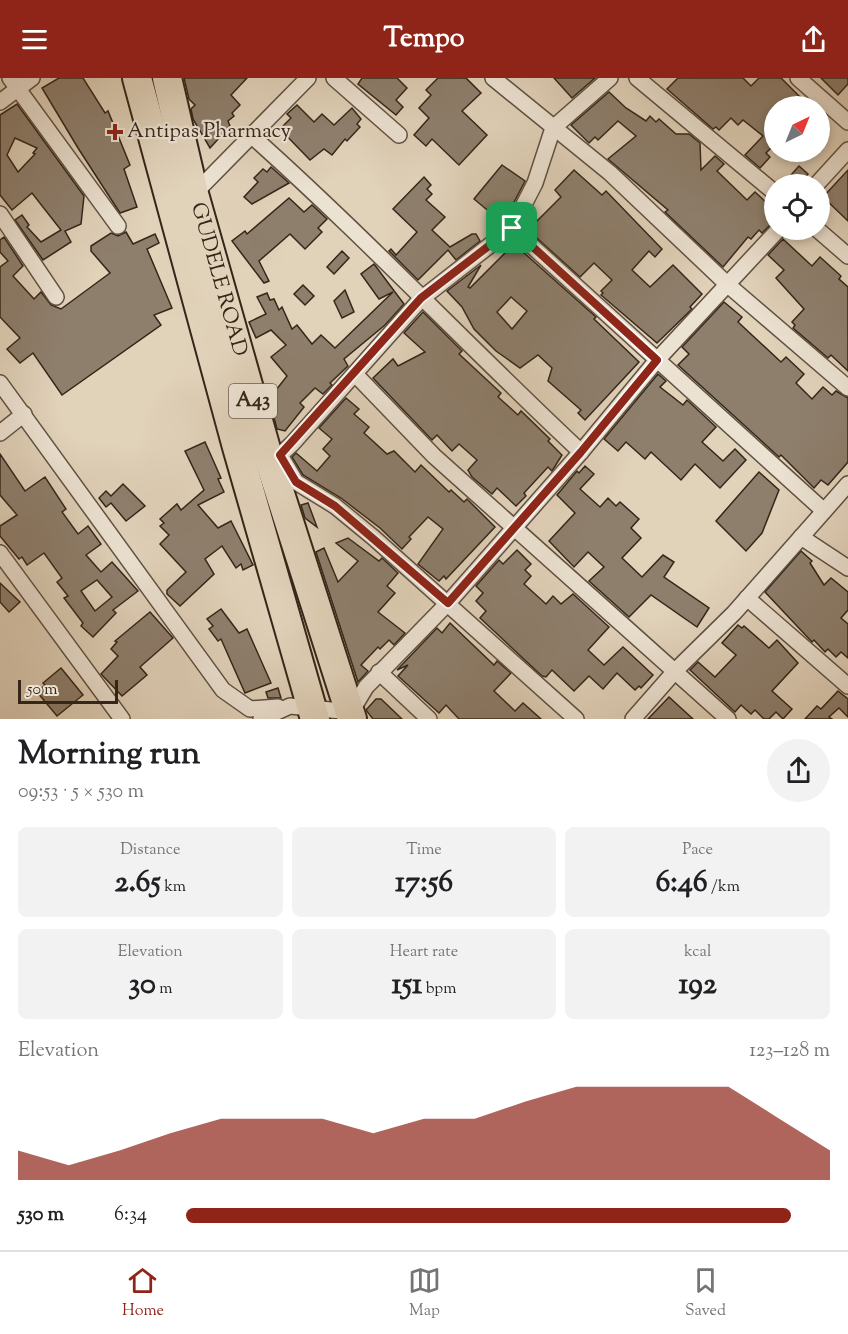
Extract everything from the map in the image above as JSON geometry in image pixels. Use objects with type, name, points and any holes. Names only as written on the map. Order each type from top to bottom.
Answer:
[{"type":"highway","name":"GUDELE ROAD","points":[[137,78],[184,202],[274,456],[352,716]]},
{"type":"highway","name":"GUDELE ROAD","points":[[167,78],[184,202],[306,712]]},
{"type":"street","points":[[0,102],[14,83],[32,78]]},
{"type":"street","points":[[184,202],[308,78]]},
{"type":"street","points":[[334,78],[399,135]]},
{"type":"street","points":[[493,78],[610,173],[728,285],[848,388]]},
{"type":"street","points":[[576,719],[448,603],[335,506],[296,482],[274,456],[355,374],[421,298],[512,228],[535,183],[553,128],[610,78]]},
{"type":"street","points":[[637,78],[764,184]]},
{"type":"street","points":[[798,78],[848,122]]},
{"type":"street","points":[[14,83],[118,226]]},
{"type":"street","points":[[252,136],[300,179],[581,452]]},
{"type":"street","points":[[826,174],[848,150]]},
{"type":"street","points":[[0,214],[56,297]]},
{"type":"street","points":[[512,228],[824,511]]},
{"type":"street","points":[[0,383],[223,690],[250,709],[352,716],[360,694],[379,672],[448,603],[581,452],[657,360],[769,240]]},
{"type":"street","points":[[830,240],[848,256]]},
{"type":"street","points":[[355,374],[434,456],[676,670],[728,719]]},
{"type":"street","points":[[0,433],[24,414]]},
{"type":"street","points":[[633,719],[676,670],[747,598],[848,484]]},
{"type":"street","points":[[801,537],[848,568]]},
{"type":"street","points":[[0,553],[122,719]]},
{"type":"street","points":[[747,598],[848,686]]},
{"type":"street","points":[[379,672],[429,719]]},
{"type":"street","points":[[261,719],[306,712]]},
{"type":"building","points":[[59,78],[83,78],[105,113],[108,111],[130,165],[124,169],[137,207],[120,213],[78,148],[42,88]]},
{"type":"building","points":[[184,78],[247,78],[231,95],[240,105],[228,121],[230,126],[210,148],[193,119],[191,109],[195,105],[189,99]]},
{"type":"building","points":[[362,78],[397,78],[407,88],[396,100],[403,107],[396,115],[358,84]]},
{"type":"building","points":[[438,78],[466,78],[481,93],[462,111],[487,135],[459,165],[432,139],[426,146],[414,135],[429,118],[419,108],[431,95],[426,90]]},
{"type":"building","points":[[554,78],[595,78],[572,98]]},
{"type":"building","points":[[678,78],[743,78],[751,86],[759,78],[781,78],[799,96],[764,96],[765,162],[760,168],[745,155],[763,136],[743,120],[738,125],[731,118],[719,130],[716,127],[713,129],[667,89]]},
{"type":"building","points":[[821,78],[848,78],[848,84],[838,95]]},
{"type":"building","points":[[609,92],[626,108],[646,121],[650,116],[656,122],[659,119],[676,134],[689,134],[700,143],[701,170],[715,156],[724,164],[717,171],[747,200],[755,192],[764,200],[764,231],[762,233],[759,230],[751,239],[748,237],[723,267],[665,212],[668,210],[608,159],[636,136],[618,121],[598,140],[595,137],[589,143],[571,125]]},
{"type":"building","points":[[17,104],[84,196],[81,224],[65,231],[71,242],[43,260],[15,220],[22,215],[29,225],[27,227],[41,242],[61,230],[32,193],[12,210],[0,195],[0,115]],"holes":[[[15,138],[37,148],[33,153],[35,154],[18,172],[7,155]]]},
{"type":"building","points":[[297,105],[314,122],[322,114],[334,125],[352,108],[361,119],[357,124],[360,127],[347,141],[345,139],[332,155],[324,149],[310,160],[280,129],[291,118],[287,114]]},
{"type":"building","points":[[502,165],[525,181],[512,206],[505,213],[508,215],[504,222],[494,230],[490,228],[492,214],[474,199]]},
{"type":"building","points":[[799,166],[808,174],[792,174]]},
{"type":"building","points":[[271,167],[289,183],[252,204],[244,197],[258,182],[254,178],[263,169],[267,172]]},
{"type":"building","points":[[574,170],[602,195],[606,191],[662,249],[655,257],[649,251],[632,270],[650,287],[673,265],[702,294],[690,307],[692,309],[657,343],[601,295],[603,293],[601,291],[612,280],[594,263],[580,277],[528,230],[561,197],[555,190]]},
{"type":"building","points":[[848,170],[848,221],[830,204],[830,189]]},
{"type":"building","points":[[424,177],[431,185],[427,189],[432,194],[426,200],[445,217],[432,230],[450,247],[472,234],[476,234],[480,241],[456,260],[448,250],[418,280],[389,251],[391,249],[396,255],[417,232],[393,209]]},
{"type":"building","points":[[289,198],[304,212],[312,205],[327,219],[318,228],[322,232],[305,249],[290,234],[259,261],[269,281],[264,283],[232,241],[245,231],[247,234]]},
{"type":"building","points":[[126,232],[133,244],[155,234],[159,243],[147,249],[172,308],[154,315],[161,325],[62,395],[33,353],[20,363],[7,349],[20,338],[0,317],[0,267],[8,261],[0,252],[0,240],[4,237],[23,266],[13,276],[34,299],[41,292],[51,305],[61,309],[110,273],[91,251],[91,246],[111,233],[118,236]]},
{"type":"building","points":[[784,240],[812,266],[820,257],[841,276],[839,279],[848,287],[848,371],[831,355],[828,358],[793,328],[795,325],[792,322],[804,309],[776,278],[784,270],[768,255]]},
{"type":"building","points":[[514,244],[596,317],[594,319],[639,362],[585,420],[578,413],[581,410],[548,381],[552,368],[538,355],[520,368],[496,351],[474,329],[462,307],[447,291],[481,265],[468,287],[470,288]],"holes":[[[511,297],[527,311],[512,329],[497,312]]]},
{"type":"building","points":[[342,251],[349,258],[334,274],[327,267]]},
{"type":"building","points":[[374,264],[404,304],[385,325],[344,359],[348,366],[330,383],[332,385],[323,394],[315,388],[300,403],[304,407],[285,431],[277,429],[269,399],[287,376],[271,357],[286,345],[271,330],[256,338],[249,322],[266,314],[257,297],[267,293],[270,300],[274,299],[279,310],[282,307],[292,329],[297,325],[312,344],[321,335],[335,348],[393,292],[379,299],[361,274]]},
{"type":"building","points":[[303,285],[314,296],[305,305],[294,294]]},
{"type":"building","points":[[345,290],[354,312],[342,318],[334,301]]},
{"type":"building","points":[[724,302],[742,317],[738,322],[781,362],[786,357],[804,374],[796,383],[812,399],[823,387],[832,395],[836,391],[848,398],[848,462],[828,485],[821,480],[814,488],[781,455],[779,457],[678,365],[689,354],[682,347]]},
{"type":"building","points":[[423,312],[462,351],[459,354],[501,393],[498,397],[518,415],[521,411],[550,439],[548,441],[562,455],[552,471],[548,467],[524,493],[526,496],[516,506],[497,488],[492,494],[472,477],[468,470],[477,460],[459,444],[452,451],[437,435],[432,440],[373,378],[393,359],[398,366],[425,352],[404,333]]},
{"type":"building","points":[[658,374],[666,381],[660,387],[683,405],[687,400],[716,427],[702,442],[723,461],[735,449],[746,460],[720,488],[695,464],[681,480],[651,452],[645,459],[626,442],[618,451],[604,439]]},
{"type":"building","points":[[346,398],[359,409],[354,414],[369,427],[364,433],[387,454],[394,451],[415,472],[421,465],[449,492],[451,490],[464,502],[467,499],[495,527],[446,579],[444,576],[439,581],[418,564],[443,529],[428,517],[409,537],[411,539],[402,549],[380,528],[341,498],[303,475],[292,457],[296,453],[317,471],[330,456],[323,449],[332,439],[319,428]]},
{"type":"building","points":[[205,442],[221,478],[218,479],[224,492],[198,505],[218,528],[231,521],[253,565],[243,570],[241,564],[236,568],[222,546],[205,559],[214,574],[180,606],[167,594],[167,590],[186,572],[160,544],[169,535],[160,526],[164,523],[160,519],[177,504],[181,510],[204,490],[185,451]]},
{"type":"building","points":[[0,454],[25,491],[45,477],[66,509],[62,512],[78,534],[88,526],[101,544],[86,555],[101,572],[112,562],[138,591],[113,610],[116,613],[93,637],[81,626],[83,623],[64,598],[68,596],[57,582],[62,578],[44,553],[27,565],[0,536],[0,526],[17,515],[0,495]],"holes":[[[97,580],[112,597],[95,611],[81,591]]]},
{"type":"building","points":[[585,466],[594,474],[580,489],[600,507],[608,498],[616,506],[620,502],[639,519],[631,528],[641,538],[622,558],[642,577],[663,555],[674,562],[664,577],[709,608],[697,627],[651,595],[629,617],[589,581],[604,567],[588,552],[574,567],[549,541],[575,513],[557,495],[577,471],[579,473]]},
{"type":"building","points":[[759,472],[779,490],[762,533],[746,551],[716,521]]},
{"type":"building","points":[[123,484],[145,506],[126,521],[111,503],[106,507],[99,498],[106,491],[111,496]]},
{"type":"building","points":[[308,503],[317,527],[305,518],[301,505]]},
{"type":"building","points":[[348,538],[379,561],[382,558],[398,573],[387,586],[395,593],[378,612],[405,633],[394,645],[389,640],[380,649],[378,647],[361,665],[368,671],[358,682],[316,552],[324,548],[338,582],[358,561],[336,543]]},
{"type":"building","points":[[517,550],[531,564],[525,570],[531,576],[524,584],[546,604],[553,596],[561,604],[573,594],[609,627],[588,650],[604,665],[623,647],[653,675],[641,688],[639,686],[635,690],[617,673],[603,689],[589,676],[574,691],[552,670],[546,677],[542,676],[480,618],[486,611],[476,601],[483,593],[476,586],[499,560],[503,564]]},
{"type":"building","points":[[801,551],[812,561],[810,563],[824,585],[831,578],[848,592],[848,610],[841,618],[848,624],[848,658],[841,652],[836,657],[828,649],[825,652],[814,640],[812,642],[765,592]]},
{"type":"building","points":[[0,583],[20,602],[9,612],[0,602]]},
{"type":"building","points":[[221,609],[239,633],[247,629],[271,683],[245,693],[221,639],[218,641],[209,629],[213,626],[207,619]]},
{"type":"building","points":[[150,612],[173,638],[140,667],[147,675],[122,696],[101,674],[118,656],[111,649],[117,642],[115,641]]},
{"type":"building","points":[[450,623],[494,665],[497,661],[511,673],[494,691],[515,711],[523,703],[541,719],[459,719],[446,705],[439,713],[398,676],[408,665],[397,670],[437,628],[442,633]]},
{"type":"building","points":[[738,625],[742,628],[744,626],[769,648],[777,640],[798,663],[772,691],[792,709],[783,719],[776,712],[769,719],[764,719],[755,710],[751,714],[741,705],[735,712],[690,670],[698,662],[715,677],[736,655],[722,643]]},
{"type":"building","points":[[61,668],[83,695],[57,716],[37,692],[45,685],[43,683]]},
{"type":"building","points":[[278,688],[281,698],[268,698],[266,692]]},
{"type":"building","points":[[838,691],[848,699],[848,717],[839,708],[829,717],[832,719],[805,719],[817,706],[821,709]]},
{"type":"building","points":[[669,697],[693,719],[648,719]]},
{"type":"building","points":[[376,699],[381,699],[402,719],[373,719],[366,710]]},
{"type":"place","name":"Antipas Pharmacy","points":[[115,132]]},
{"type":"route","points":[[512,228],[657,360],[581,452],[448,603],[335,506],[316,492],[296,482],[280,455],[421,298],[512,228]]}]
